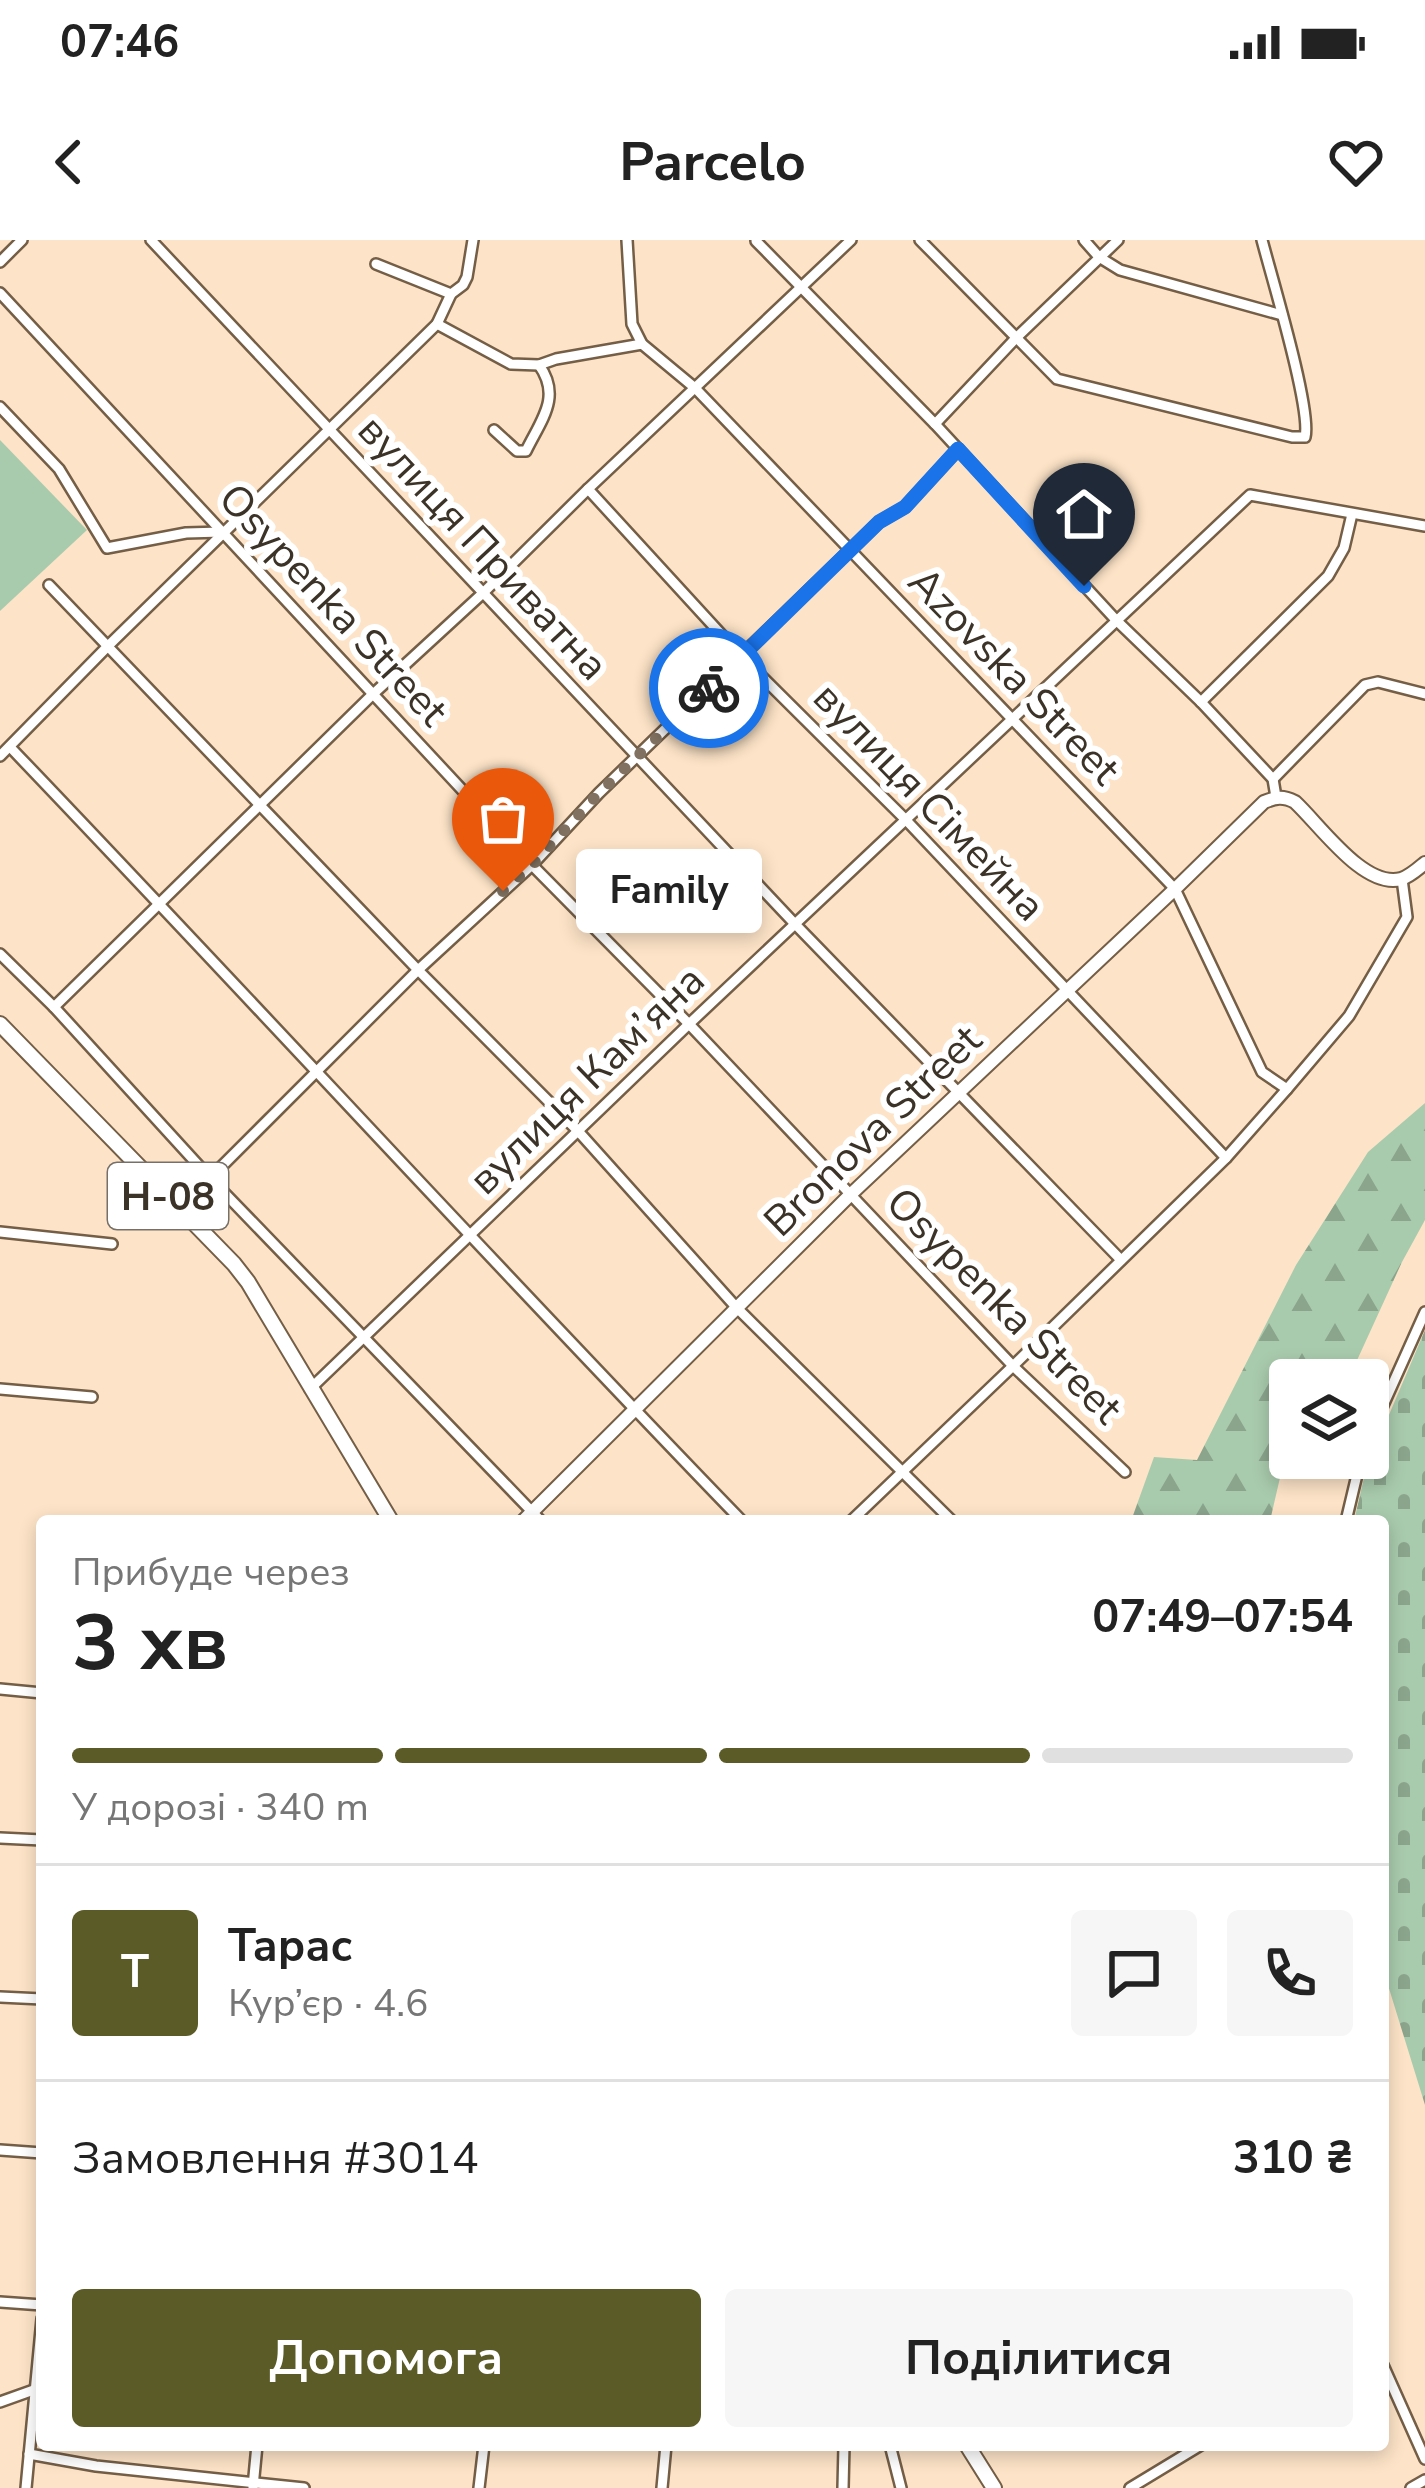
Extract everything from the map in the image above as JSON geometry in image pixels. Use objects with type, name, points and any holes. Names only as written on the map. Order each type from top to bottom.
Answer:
[{"type":"main road","name":"Н-08","points":[[0,1024],[234,1264],[388,1515]]},
{"type":"main road","points":[[971,2451],[994,2488]]},
{"type":"street","points":[[0,262],[22,240]]},
{"type":"street","name":"вулиця Приватна","points":[[151,240],[795,924],[1120,1260]]},
{"type":"street","points":[[0,756],[437,324],[451,294],[464,285],[473,240]]},
{"type":"street","points":[[437,324],[511,364],[539,365],[642,344],[632,324],[627,240]]},
{"type":"street","points":[[53,1007],[372,695],[850,240]]},
{"type":"street","points":[[920,240],[1058,379],[1305,437],[1308,429],[1262,240]]},
{"type":"street","points":[[1084,240],[1120,270],[1282,315]]},
{"type":"street","points":[[935,424],[1118,240]]},
{"type":"street","points":[[757,241],[935,424],[1115,620],[1273,779],[1276,797],[1295,802],[1361,870],[1382,879],[1402,879],[1425,863]]},
{"type":"street","points":[[376,264],[451,294]]},
{"type":"street","name":"Osypenka Street","points":[[0,293],[532,865],[1013,1366],[1125,1472]]},
{"type":"street","name":"Azovska Street","points":[[642,344],[695,388],[1175,889],[1262,1072],[1287,1089]]},
{"type":"street","points":[[494,430],[517,451],[526,451],[552,391],[539,365]]},
{"type":"street","points":[[0,407],[59,470],[106,548],[186,533],[224,532]]},
{"type":"street","points":[[211,1178],[418,970],[532,865],[599,793],[879,522],[905,507],[958,449]]},
{"type":"street","name":"вулиця Сімейна","points":[[588,489],[741,656],[905,819],[1226,1158]]},
{"type":"street","name":"вулиця Кам’яна","points":[[310,1388],[1250,495],[1425,526]]},
{"type":"street","points":[[1201,702],[1328,575],[1344,548],[1352,514]]},
{"type":"street","points":[[49,585],[578,1131],[736,1307],[946,1515]]},
{"type":"street","points":[[1273,779],[1365,685],[1378,682],[1425,694]]},
{"type":"street","points":[[10,747],[736,1515]]},
{"type":"street","name":"Bronova Street","points":[[535,1515],[849,1196],[1264,802],[1276,797]]},
{"type":"street","points":[[857,1515],[1226,1158],[1287,1089],[1349,1016],[1407,917],[1402,879]]},
{"type":"street","points":[[0,954],[529,1515]]},
{"type":"street","points":[[0,1232],[112,1244]]},
{"type":"street","points":[[1389,1392],[1425,1312]]},
{"type":"street","points":[[0,1389],[92,1396]]},
{"type":"street","points":[[1347,1515],[1355,1479]]},
{"type":"street","points":[[0,1689],[36,1692]]},
{"type":"street","points":[[0,1838],[36,1840]]},
{"type":"street","points":[[0,1997],[36,1999]]},
{"type":"street","points":[[0,2150],[36,2153]]},
{"type":"street","points":[[0,2302],[36,2305]]},
{"type":"street","points":[[1389,2378],[1425,2459]]},
{"type":"street","points":[[0,2402],[36,2389]]},
{"type":"street","points":[[26,2488],[36,2408]]},
{"type":"street","points":[[254,2486],[257,2451]]},
{"type":"street","points":[[479,2488],[483,2451]]},
{"type":"street","points":[[662,2488],[665,2451]]},
{"type":"street","points":[[843,2488],[844,2451]]},
{"type":"street","points":[[892,2451],[901,2488]]},
{"type":"street","points":[[1130,2488],[1191,2451]]},
{"type":"street","points":[[29,2455],[254,2486],[304,2488]]},
{"type":"street","points":[[1412,2488],[1425,2480]]},
{"type":"green space","points":[[0,440],[87,530],[0,611]]},
{"type":"green space","points":[[1425,1103],[1425,1220],[1358,1359],[1269,1359],[1269,1479],[1280,1479],[1271,1515],[1133,1515],[1154,1457],[1197,1460],[1296,1265],[1368,1152]]},
{"type":"green space","points":[[1425,1330],[1425,2105],[1389,1988],[1389,1515],[1355,1515],[1364,1479],[1389,1479],[1389,1415]]},
{"type":"way so far","points":[[503,891],[709,688]]},
{"type":"place","name":"Family","points":[[503,891]]},
{"type":"route","points":[[709,688],[879,522],[905,507],[958,449],[1084,586]]}]
